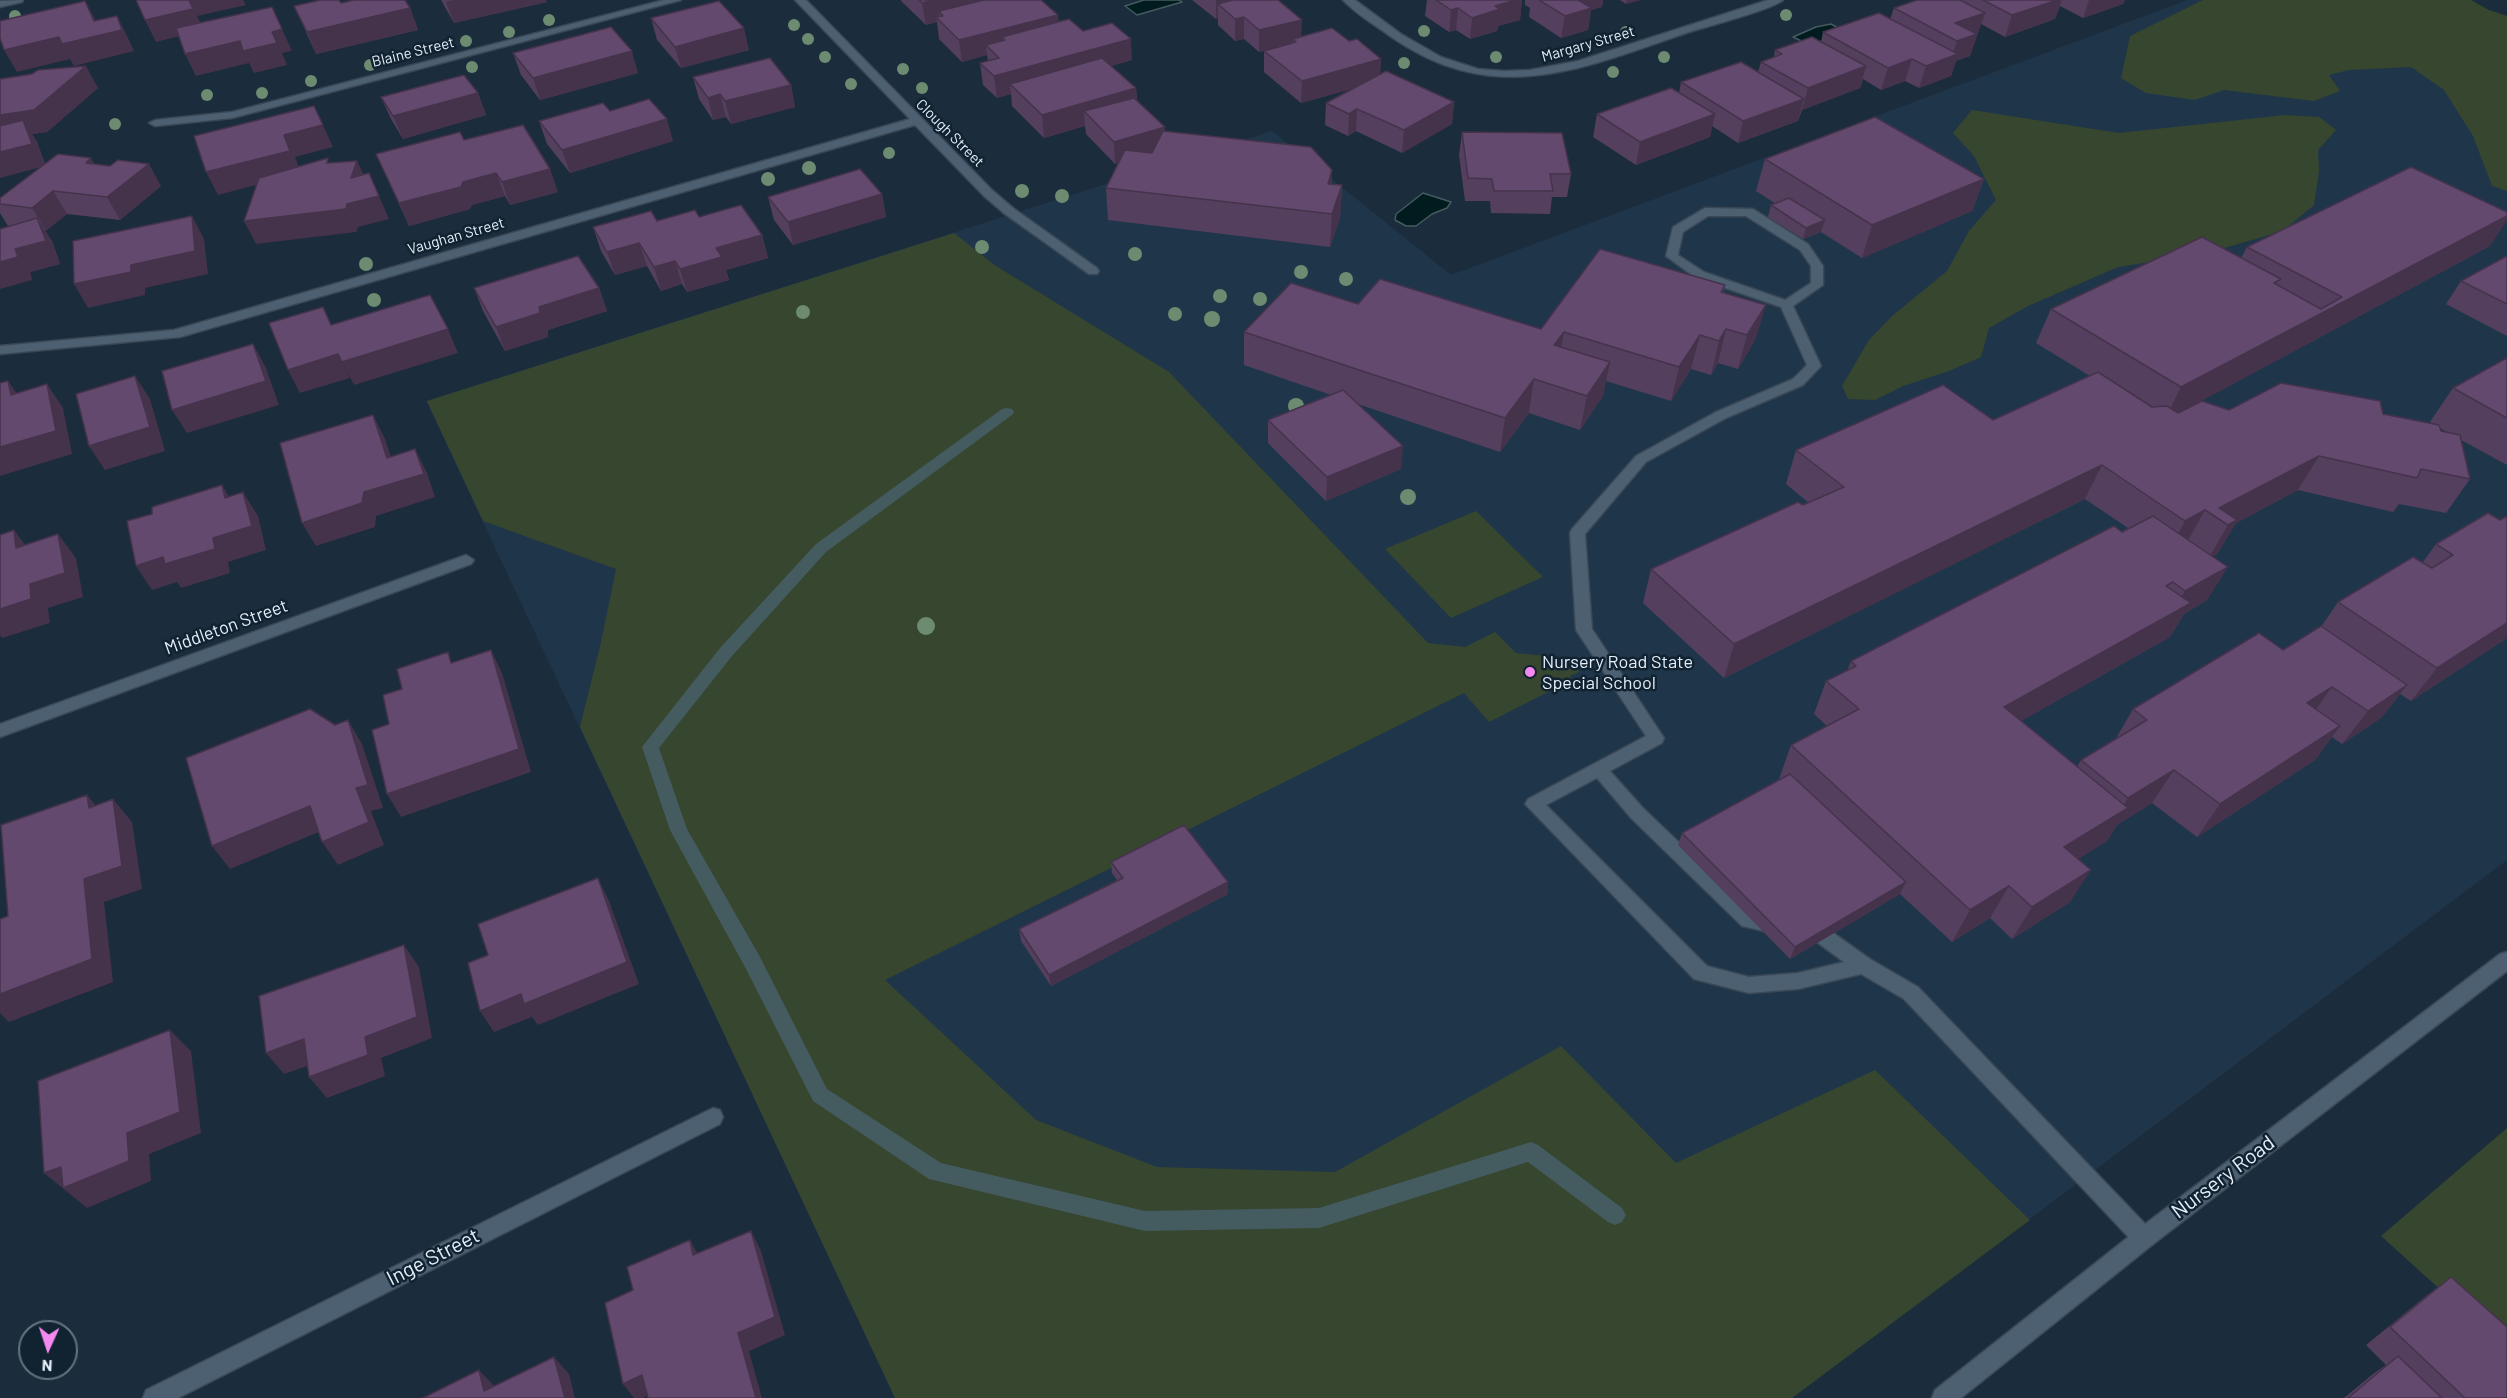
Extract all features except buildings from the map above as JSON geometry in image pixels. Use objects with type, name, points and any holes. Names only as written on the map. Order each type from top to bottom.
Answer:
[{"type":"street","points":[[0,4],[18,0]]},
{"type":"street","name":"Blaine Street","points":[[155,123],[232,115],[676,0]]},
{"type":"street","name":"Clough Street","points":[[800,0],[915,121],[1009,211],[1093,270]]},
{"type":"street","name":"Margary Street","points":[[1348,0],[1405,42],[1453,65],[1491,73],[1534,74],[1575,66],[1778,0]]},
{"type":"street","name":"Vaughan Street","points":[[0,350],[175,334],[915,121]]},
{"type":"street","points":[[1786,305],[1817,285],[1817,266],[1804,247],[1749,212],[1705,212],[1677,230],[1672,256],[1700,275],[1786,305],[1814,366],[1798,382],[1721,415],[1641,459],[1577,533],[1584,630],[1656,738],[1534,804],[1701,973],[1749,985],[1798,981],[1863,964]]},
{"type":"street","name":"Middleton Street","points":[[0,731],[466,560]]},
{"type":"street","points":[[1599,769],[1637,813],[1749,921],[1818,933],[1911,993],[2144,1238]]},
{"type":"street","name":"Nursery Road","points":[[1943,1398],[2144,1238],[2507,960]]},
{"type":"street","name":"Inge Street","points":[[154,1398],[713,1117]]},
{"type":"shaded area","points":[[1144,0],[1179,0],[1182,2],[1137,15],[1125,6]]},
{"type":"shaded area","name":"Nursery Road State Special School","points":[[2187,0],[2358,0],[2507,64],[2507,860],[1792,1398],[895,1398],[426,401],[1272,131],[1451,275]]},
{"type":"shaded area","points":[[2203,0],[2471,0],[2489,10],[2507,16],[2507,191],[2492,186],[2473,136],[2444,90],[2411,67],[2349,70],[2329,75],[2340,91],[2314,101],[2224,90],[2195,100],[2146,93],[2121,78],[2130,36]]},
{"type":"shaded area","points":[[1831,24],[1847,33],[1810,45],[1793,37],[1816,27]]},
{"type":"shaded area","points":[[1972,110],[2119,133],[2285,115],[2319,117],[2336,130],[2318,150],[2319,171],[2314,205],[2283,231],[2207,253],[2118,267],[2028,306],[1989,328],[1981,357],[1949,371],[1903,386],[1875,400],[1848,399],[1842,386],[1869,340],[1892,316],[1947,271],[1969,231],[1996,200],[1974,156],[1953,133]]},
{"type":"shaded area","points":[[1423,193],[1451,202],[1447,208],[1432,214],[1416,226],[1406,226],[1395,220],[1396,214]]},
{"type":"shaded area","points":[[954,233],[996,266],[1169,372],[1428,643],[1465,647],[1495,632],[1516,653],[1575,659],[1579,672],[1570,676],[1572,680],[1489,722],[1464,693],[885,980],[1036,1120],[1157,1167],[1335,1172],[1561,1046],[1676,1163],[1875,1070],[2030,1220],[1792,1398],[895,1398],[580,727],[616,569],[483,521],[427,401]]},
{"type":"shaded area","points":[[1476,511],[1543,577],[1451,618],[1385,549]]},
{"type":"shaded area","points":[[2507,1128],[2507,1350],[2381,1236]]},
{"type":"waterway","points":[[1007,412],[821,548],[726,652],[650,747],[679,830],[753,963],[820,1095],[936,1172],[1145,1221],[1319,1218],[1531,1152],[1615,1215]]},
{"type":"place","name":"Nursery Road State Special School","points":[[1530,672]]}]
